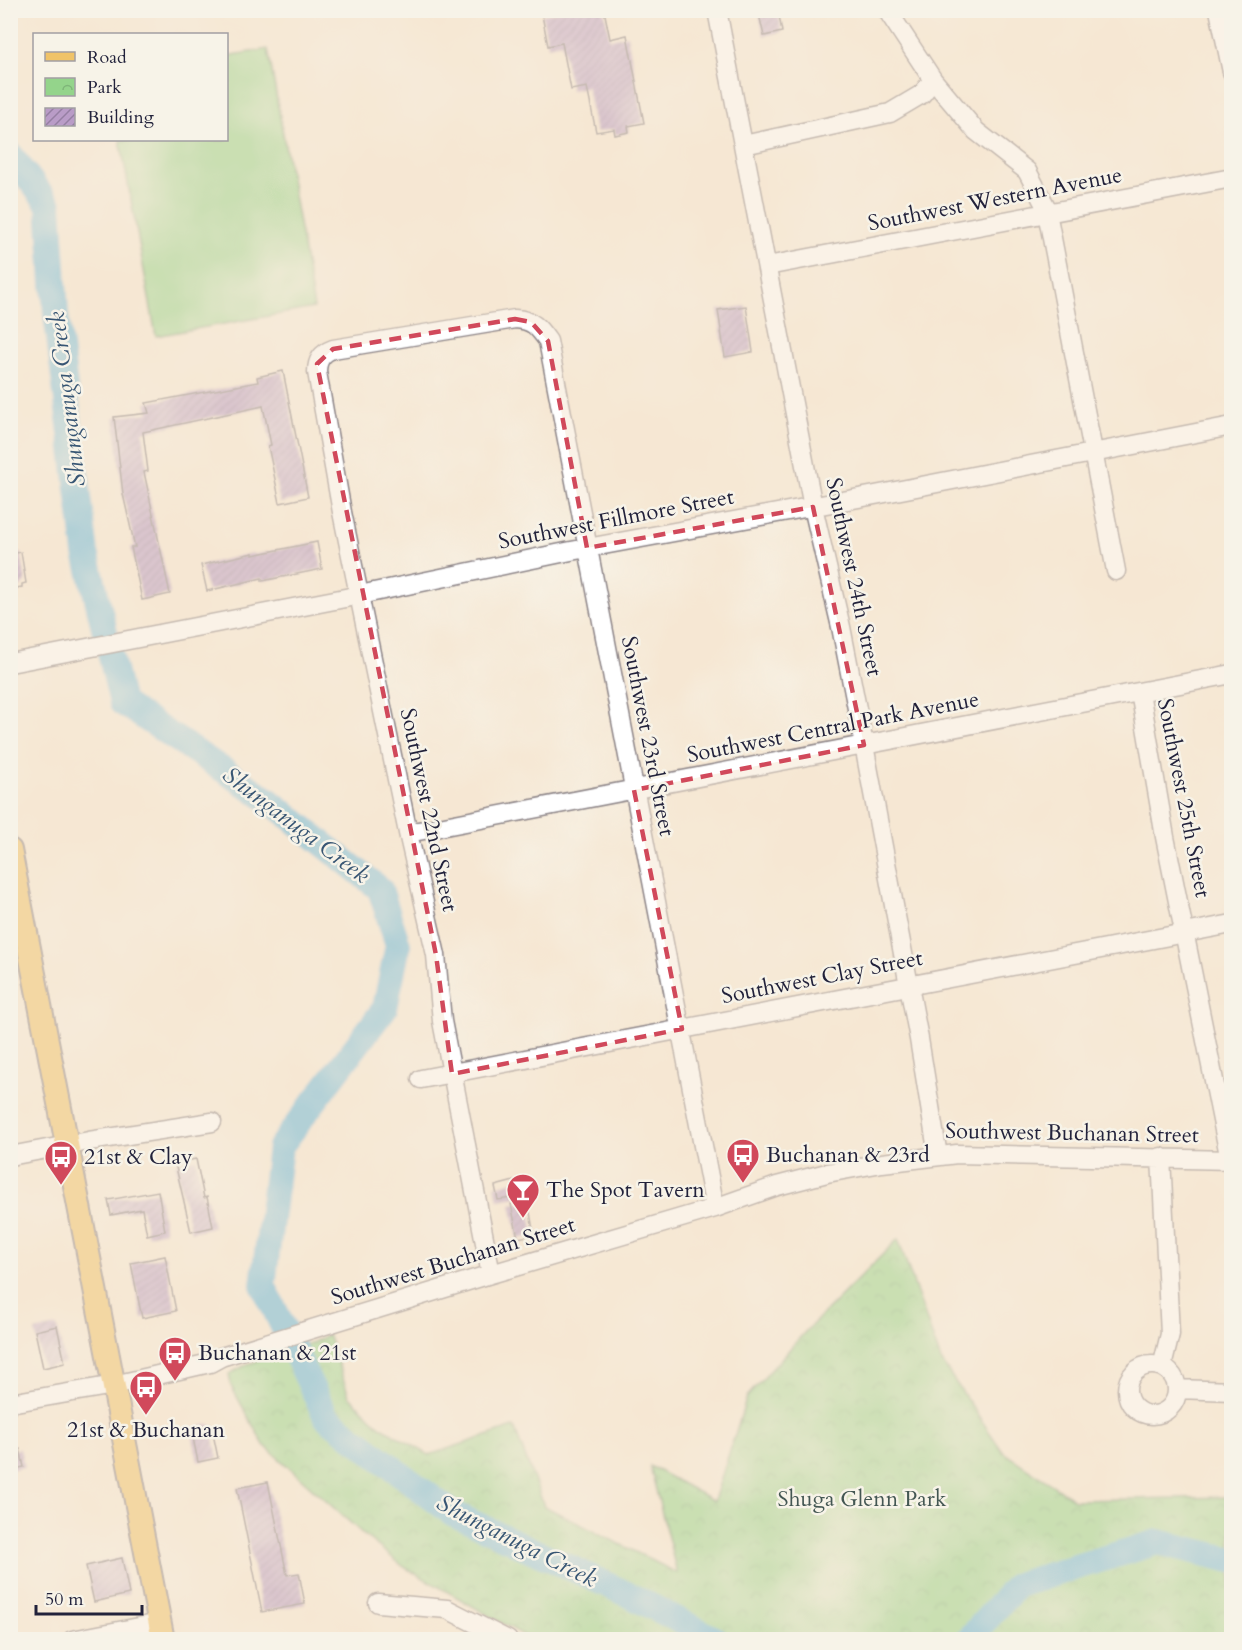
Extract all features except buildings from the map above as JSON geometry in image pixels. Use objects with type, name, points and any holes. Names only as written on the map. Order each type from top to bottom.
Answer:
[{"type":"main road","points":[[10,850],[16,911],[68,1145],[161,1631]]},
{"type":"street","name":"Southwest 24th Street","points":[[717,10],[813,507],[841,627],[864,745],[909,984],[938,1156]]},
{"type":"street","points":[[888,10],[933,80],[976,130],[1026,171],[1043,199],[1048,213],[1116,571]]},
{"type":"street","points":[[1211,10],[1225,38]]},
{"type":"street","points":[[1219,10],[1232,72]]},
{"type":"street","points":[[744,145],[890,113],[922,94],[933,80]]},
{"type":"street","points":[[1209,183],[1232,162]]},
{"type":"street","name":"Southwest Western Avenue","points":[[767,266],[1232,178]]},
{"type":"street","name":"Southwest 23rd Street","points":[[488,323],[515,319],[526,320],[538,327],[548,341],[715,1208]]},
{"type":"street","name":"Southwest 22nd Street","points":[[488,323],[333,349],[321,357],[317,364],[317,372],[342,512],[408,833],[436,955],[442,1021],[491,1274]]},
{"type":"street","name":"Southwest Fillmore Street","points":[[10,663],[587,548],[1232,426]]},
{"type":"street","name":"Southwest Central Park Avenue","points":[[408,833],[1232,674]]},
{"type":"street","name":"Southwest 25th Street","points":[[1140,692],[1231,1160]]},
{"type":"street","name":"Southwest Clay Street","points":[[421,1079],[1232,924]]},
{"type":"street","points":[[10,1156],[212,1122]]},
{"type":"street","name":"Southwest Buchanan Street","points":[[10,1403],[114,1385],[210,1363],[237,1352],[491,1274],[715,1208],[777,1186],[882,1162],[976,1153],[1016,1156],[1231,1160]]},
{"type":"street","points":[[1161,1157],[1170,1334],[1162,1367]]},
{"type":"street","points":[[1154,1365],[1162,1367],[1171,1374],[1177,1389],[1174,1402],[1164,1413],[1149,1416],[1133,1407],[1127,1395],[1127,1386],[1133,1374],[1142,1367],[1154,1365]]},
{"type":"street","points":[[1177,1389],[1232,1391]]},
{"type":"street","points":[[378,1603],[447,1610],[508,1640]]},
{"type":"street","points":[[72,1640],[161,1631]]},
{"type":"highlighted area","points":[[515,319],[531,322],[548,341],[587,548],[813,507],[864,745],[634,790],[682,1029],[452,1074],[436,955],[317,364],[333,349]]},
{"type":"green space","points":[[268,49],[314,308],[156,336],[120,141],[228,141],[228,56]]},
{"type":"green space","name":"Shuga Glenn Park","points":[[898,1239],[941,1361],[1003,1452],[1075,1500],[1231,1497],[1231,1639],[530,1639],[404,1567],[364,1535],[264,1445],[231,1386],[229,1374],[248,1364],[314,1342],[328,1334],[349,1396],[380,1426],[429,1455],[514,1427],[544,1506],[677,1573],[650,1466],[714,1501],[747,1397],[804,1333]]},
{"type":"waterway","name":"Shunganuga Creek","points":[[10,154],[49,205],[56,314],[86,553],[122,703],[267,799],[380,889],[398,945],[385,1008],[280,1147],[263,1285],[326,1417],[452,1513],[629,1595],[717,1640]]},
{"type":"waterway","name":"Shunganuga Creek","points":[[968,1640],[1017,1585],[1158,1542],[1232,1560]]},
{"type":"place","name":"Buchanan & 23rd","points":[[743,1184]]},
{"type":"place","name":"21st & Clay","points":[[61,1186]]},
{"type":"place","name":"The Spot Tavern","points":[[523,1219]]},
{"type":"place","name":"Buchanan & 21st","points":[[175,1382]]},
{"type":"place","name":"21st & Buchanan","points":[[146,1416]]}]
